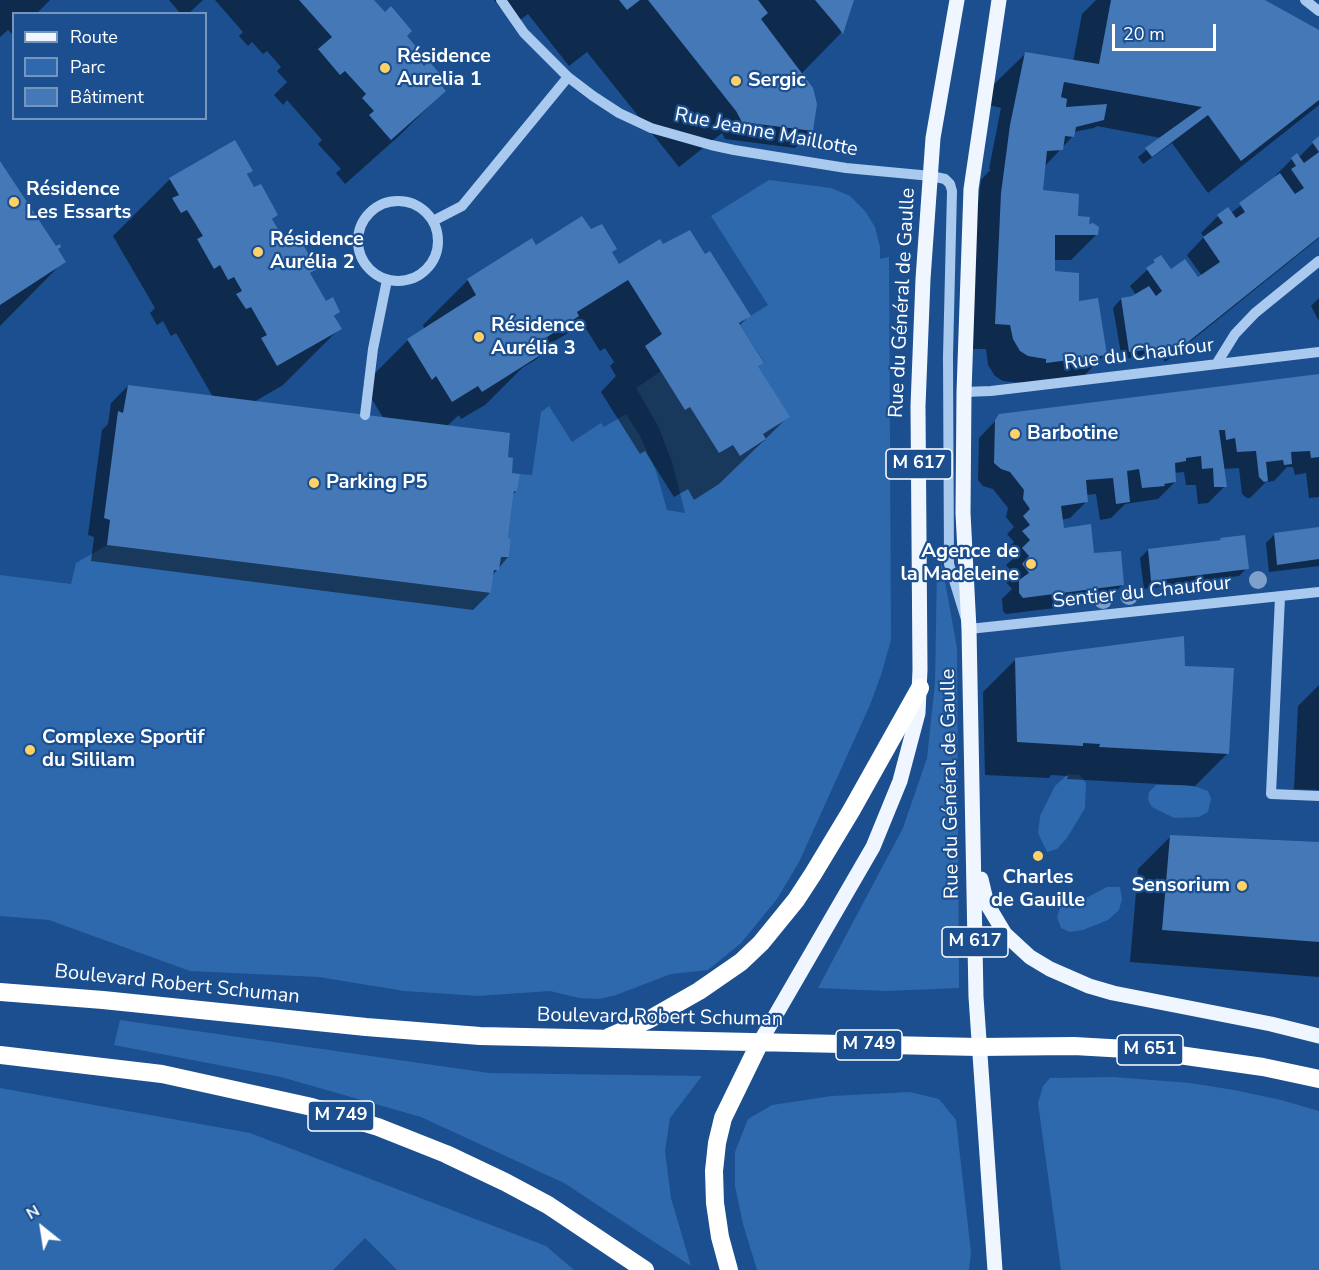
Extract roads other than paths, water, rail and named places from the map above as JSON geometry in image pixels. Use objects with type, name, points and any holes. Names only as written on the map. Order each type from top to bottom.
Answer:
[{"type":"highway","points":[[601,1040],[627,1030],[699,992],[741,962],[761,943],[796,900],[813,874],[920,688]]},
{"type":"highway","name":"Boulevard Robert Schuman","points":[[0,992],[480,1036],[978,1047],[1074,1046],[1144,1050],[1263,1067],[1319,1079]]},
{"type":"highway","points":[[729,1270],[720,1237],[715,1203],[714,1171],[717,1143],[723,1118],[760,1042]]},
{"type":"highway","name":"M 749","points":[[0,1055],[171,1076],[312,1107],[378,1127],[446,1154],[548,1205],[645,1270]]},
{"type":"main road","name":"Rue du Général de Gaulle","points":[[760,1042],[849,891],[882,828],[907,758],[918,713],[920,688],[919,366],[933,138],[957,0]]},
{"type":"main road","name":"Rue du Général de Gaulle","points":[[994,1250],[975,997],[969,629],[963,513],[964,392],[971,189],[999,0]]},
{"type":"main road","points":[[974,838],[982,886],[994,918],[1014,944],[1050,969],[1089,986],[1113,993],[1271,1023],[1319,1036]]},
{"type":"main road","points":[[990,1270],[994,1250]]},
{"type":"main road","points":[[994,1250],[995,1270]]},
{"type":"street","name":"Rue Jeanne Maillotte","points":[[501,0],[525,33],[568,77],[620,113],[668,133],[711,145],[846,168],[931,176]]},
{"type":"street","points":[[1305,0],[1319,11]]},
{"type":"street","points":[[432,221],[462,206],[568,77]]},
{"type":"street","name":"Rue du Général de Gaulle","points":[[931,176],[945,179],[952,191],[948,356],[950,564],[969,629]]},
{"type":"street","points":[[401,201],[425,211],[432,221],[437,234],[437,248],[429,266],[413,278],[400,281],[387,280],[375,274],[366,265],[360,254],[358,241],[360,228],[366,217],[376,208],[388,202],[401,201]]},
{"type":"street","points":[[1217,363],[1245,324],[1266,303],[1319,261]]},
{"type":"street","points":[[365,415],[373,349],[387,280]]},
{"type":"street","name":"Rue du Chaufour","points":[[964,392],[1003,390],[1319,352]]},
{"type":"street","name":"Sentier du Chaufour","points":[[969,629],[1319,592]]},
{"type":"street","points":[[1280,597],[1271,794],[1319,795]]},
{"type":"place","name":"Résidence Aurelia 1","points":[[385,68]]},
{"type":"place","name":"Sergic","points":[[736,81]]},
{"type":"place","name":"Résidence Les Essarts","points":[[14,202]]},
{"type":"place","name":"Résidence Aurélia 2","points":[[258,252]]},
{"type":"place","name":"Résidence Aurélia 3","points":[[479,337]]},
{"type":"place","name":"Barbotine","points":[[1015,434]]},
{"type":"place","name":"Parking P5","points":[[314,483]]},
{"type":"place","name":"Agence de la Madeleine","points":[[1031,564]]},
{"type":"place","name":"Complexe Sportif du Sililam","points":[[30,750]]},
{"type":"place","name":"Charles de Gauille","points":[[1038,856]]},
{"type":"place","name":"Sensorium","points":[[1242,886]]}]
